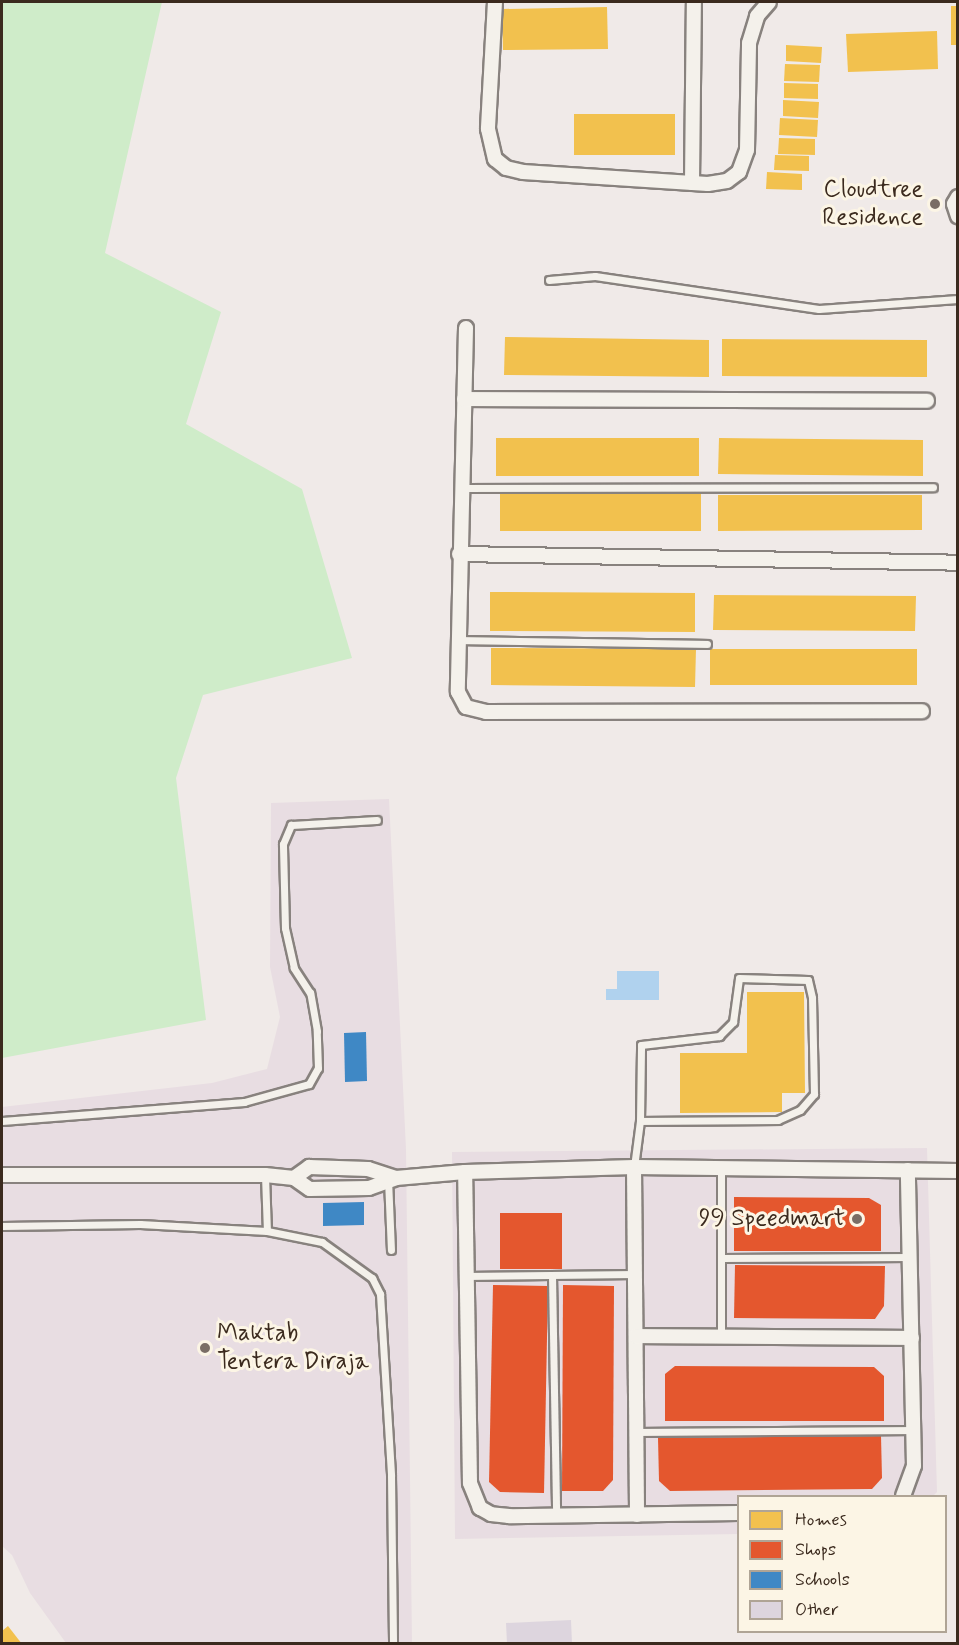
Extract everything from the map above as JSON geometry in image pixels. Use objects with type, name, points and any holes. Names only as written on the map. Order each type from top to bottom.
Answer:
[{"type":"street","points":[[495,2],[488,129],[495,159],[507,168],[523,172],[692,183],[727,181],[739,172],[750,129],[749,43],[757,16],[770,2]]},
{"type":"street","points":[[692,183],[694,2]]},
{"type":"street","points":[[957,197],[954,204],[957,216]]},
{"type":"street","points":[[466,328],[459,554],[458,692],[466,707],[486,712],[922,711]]},
{"type":"street","points":[[464,399],[927,401]]},
{"type":"street","points":[[459,554],[957,563]]},
{"type":"street","points":[[294,1178],[309,1167],[368,1169],[390,1178]]},
{"type":"street","points":[[634,1167],[637,1515]]},
{"type":"street","points":[[2,1175],[265,1175],[294,1178],[310,1189],[369,1188],[390,1178],[465,1172],[634,1167],[957,1171]]},
{"type":"street","points":[[904,1495],[915,1466],[908,1170]]},
{"type":"street","points":[[465,1172],[465,1276],[472,1496],[480,1508],[491,1514],[556,1516],[737,1513]]},
{"type":"street","points":[[636,1336],[912,1338]]},
{"type":"lane","points":[[549,280],[596,276],[819,309],[957,299]]},
{"type":"lane","points":[[461,488],[933,487]]},
{"type":"lane","points":[[459,640],[707,644]]},
{"type":"lane","points":[[2,1121],[244,1102],[309,1084],[318,1068],[317,1031],[310,993],[294,968],[285,928],[283,844],[291,825],[377,820]]},
{"type":"lane","points":[[634,1167],[640,1121],[640,1045],[719,1036],[733,1022],[739,978],[808,980],[812,998],[814,1094],[801,1110],[778,1120],[640,1121]]},
{"type":"lane","points":[[720,1337],[721,1168]]},
{"type":"lane","points":[[265,1175],[267,1231]]},
{"type":"lane","points":[[390,1178],[391,1250]]},
{"type":"lane","points":[[2,1226],[140,1224],[267,1231],[302,1236],[339,1251],[372,1278],[380,1294],[391,1476],[393,1644]]},
{"type":"lane","points":[[721,1258],[910,1257]]},
{"type":"lane","points":[[465,1276],[635,1275]]},
{"type":"lane","points":[[552,1276],[556,1516]]},
{"type":"lane","points":[[637,1432],[914,1430]]},
{"type":"shaded area","name":"Maktab Tentera Diraja","points":[[389,799],[406,1149],[412,1643],[66,1643],[30,1593],[12,1555],[2,1546],[2,1107],[212,1083],[267,1069],[280,1017],[270,967],[271,803]]},
{"type":"shaded area","points":[[927,1148],[937,1492],[934,1495],[737,1495],[737,1534],[455,1539],[452,1152]]},
{"type":"green space","points":[[2,2],[162,2],[105,253],[221,312],[186,424],[302,489],[352,658],[203,695],[176,778],[206,1020],[2,1058]]},
{"type":"water","points":[[617,971],[659,971],[659,1000],[606,1000],[606,989],[617,989]]},
{"type":"building: Homes","points":[[951,6],[958,6],[958,45],[951,45]]},
{"type":"building: Homes","points":[[607,7],[608,49],[503,50],[502,9]]},
{"type":"building: Homes","points":[[937,31],[938,69],[848,72],[846,34]]},
{"type":"building: Homes","points":[[786,45],[822,47],[821,63],[786,61]]},
{"type":"building: Homes","points":[[785,64],[820,65],[819,82],[784,81]]},
{"type":"building: Homes","points":[[784,83],[818,84],[818,99],[784,98]]},
{"type":"building: Homes","points":[[783,100],[819,102],[818,118],[783,116]]},
{"type":"building: Homes","points":[[574,114],[675,114],[675,155],[574,155]]},
{"type":"building: Homes","points":[[780,118],[818,120],[817,137],[779,135]]},
{"type":"building: Homes","points":[[779,138],[815,139],[815,155],[778,154]]},
{"type":"building: Homes","points":[[775,155],[809,156],[809,171],[774,170]]},
{"type":"building: Homes","points":[[767,172],[802,174],[802,190],[766,189]]},
{"type":"building: Homes","points":[[505,337],[709,340],[709,377],[504,375]]},
{"type":"building: Homes","points":[[722,339],[927,340],[927,377],[722,376]]},
{"type":"building: Homes","points":[[496,438],[699,438],[699,476],[496,476]]},
{"type":"building: Homes","points":[[719,438],[923,440],[923,476],[718,474]]},
{"type":"building: Homes","points":[[500,493],[701,493],[701,531],[500,531]]},
{"type":"building: Homes","points":[[718,495],[922,495],[922,530],[718,531]]},
{"type":"building: Homes","points":[[490,592],[695,593],[695,632],[490,631]]},
{"type":"building: Homes","points":[[714,595],[916,596],[915,631],[713,630]]},
{"type":"building: Homes","points":[[491,648],[696,649],[695,687],[491,685]]},
{"type":"building: Homes","points":[[710,649],[917,649],[917,685],[710,685]]},
{"type":"building: Homes","points":[[747,992],[804,992],[805,1093],[782,1093],[782,1112],[680,1113],[680,1053],[747,1053]]},
{"type":"building: Homes","points":[[8,1626],[22,1644],[2,1644],[2,1631]]},
{"type":"building: Shops","points":[[734,1197],[869,1198],[881,1205],[881,1251],[734,1251]]},
{"type":"building: Shops","points":[[500,1213],[562,1213],[562,1269],[500,1269]]},
{"type":"building: Shops","points":[[735,1265],[885,1266],[884,1306],[875,1319],[734,1318]]},
{"type":"building: Shops","points":[[493,1285],[548,1286],[544,1493],[500,1492],[489,1482]]},
{"type":"building: Shops","points":[[563,1285],[614,1286],[613,1480],[603,1491],[562,1491]]},
{"type":"building: Shops","points":[[675,1366],[874,1367],[884,1376],[884,1421],[665,1421],[665,1374]]},
{"type":"building: Shops","points":[[881,1436],[882,1478],[872,1489],[670,1491],[659,1481],[658,1438]]},
{"type":"building: Schools","points":[[366,1032],[367,1081],[345,1082],[344,1033]]},
{"type":"building: Schools","points":[[364,1202],[364,1225],[323,1226],[323,1203]]},
{"type":"building: Other","points":[[571,1620],[572,1644],[507,1644],[506,1623]]},
{"type":"place","name":"Cloudtree Residence","points":[[935,204]]},
{"type":"place","name":"99 Speedmart","points":[[857,1219]]},
{"type":"place","name":"Maktab Tentera Diraja","points":[[205,1348]]}]
